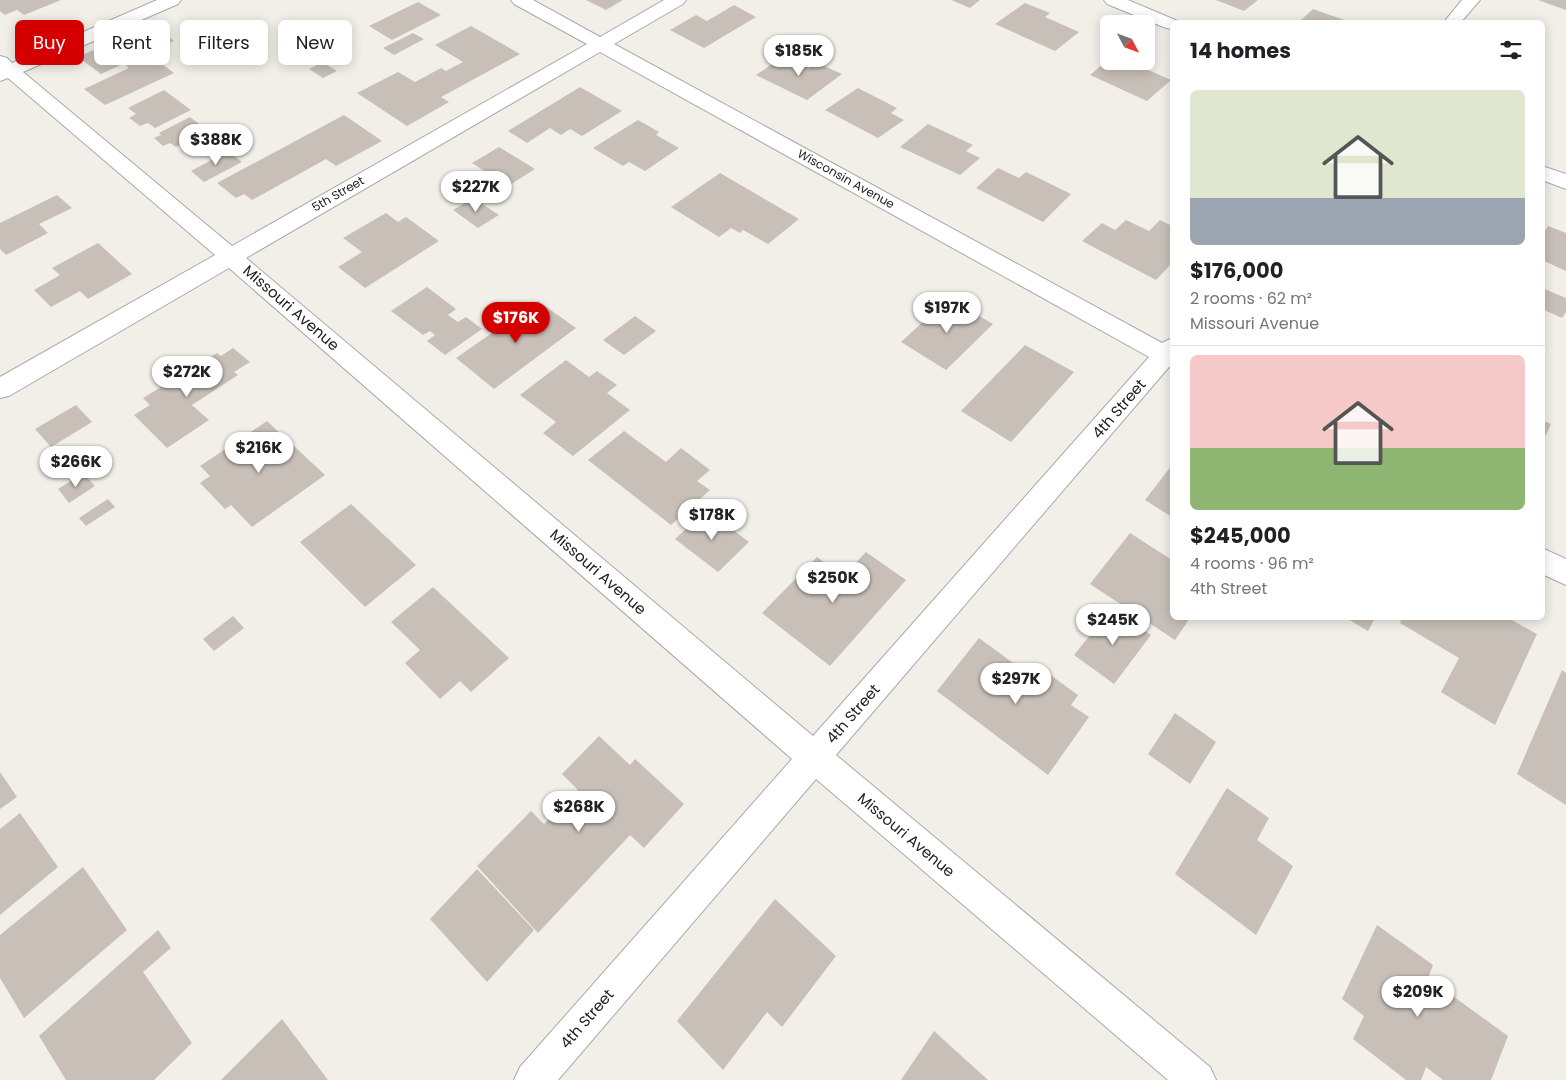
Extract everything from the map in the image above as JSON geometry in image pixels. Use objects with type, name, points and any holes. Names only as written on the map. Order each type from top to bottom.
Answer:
[{"type":"street","points":[[3,69],[172,0]]},
{"type":"street","name":"Wisconsin Avenue","points":[[520,0],[1170,354]]},
{"type":"street","name":"5th Street","points":[[0,389],[677,0]]},
{"type":"street","points":[[1113,0],[1170,23]]},
{"type":"street","points":[[1454,20],[1471,0]]},
{"type":"street","name":"Missouri Avenue","points":[[3,69],[230,256],[815,758],[1197,1080]]},
{"type":"street","points":[[1545,173],[1566,182]]},
{"type":"street","name":"4th Street","points":[[533,1080],[1170,354]]},
{"type":"street","points":[[1545,562],[1566,573]]},
{"type":"building","points":[[0,0],[61,0],[24,15],[17,10],[5,15],[0,11]]},
{"type":"building","points":[[586,0],[623,0],[606,10]]},
{"type":"building","points":[[951,0],[980,0],[970,8]]},
{"type":"building","points":[[1216,0],[1258,0],[1244,11]]},
{"type":"building","points":[[1538,0],[1566,0],[1566,10]]},
{"type":"building","points":[[418,2],[441,15],[392,40],[369,26]]},
{"type":"building","points":[[1025,3],[1050,13],[1045,17],[1079,32],[1055,51],[995,24]]},
{"type":"building","points":[[734,5],[756,17],[704,48],[670,30],[696,15],[707,21]]},
{"type":"building","points":[[1313,9],[1344,20],[1301,20]]},
{"type":"building","points":[[471,26],[520,54],[441,97],[449,102],[407,126],[357,93],[398,72],[415,82],[441,68],[446,71],[463,62],[435,45]]},
{"type":"building","points":[[413,33],[424,39],[394,55],[383,48]]},
{"type":"building","points":[[94,50],[94,65],[121,65],[101,74],[84,61],[84,54]]},
{"type":"building","points":[[784,56],[809,68],[817,63],[842,74],[807,100],[756,75]]},
{"type":"building","points":[[163,65],[174,73],[105,105],[84,89],[129,68],[126,66]]},
{"type":"building","points":[[317,65],[328,65],[337,71],[323,78],[309,69]]},
{"type":"building","points":[[1100,67],[1100,70],[1148,70],[1170,80],[1147,101],[1090,75]]},
{"type":"building","points":[[580,87],[622,111],[582,136],[570,129],[561,135],[550,128],[527,143],[508,131]]},
{"type":"building","points":[[858,88],[897,108],[891,113],[904,120],[878,138],[825,110]]},
{"type":"building","points":[[164,90],[191,110],[155,128],[148,123],[140,126],[129,118],[136,114],[128,108]]},
{"type":"building","points":[[344,115],[382,141],[336,166],[326,159],[252,200],[244,194],[236,198],[217,183]]},
{"type":"building","points":[[190,117],[208,131],[176,147],[170,143],[163,146],[154,138],[161,135],[159,133]]},
{"type":"building","points":[[638,120],[659,132],[656,135],[679,148],[645,171],[629,162],[623,166],[593,148]]},
{"type":"building","points":[[928,124],[973,145],[966,151],[980,158],[960,175],[900,147]]},
{"type":"building","points":[[499,147],[535,169],[508,186],[472,163]]},
{"type":"building","points":[[228,151],[242,162],[204,182],[191,171]]},
{"type":"building","points":[[998,168],[1019,178],[1026,172],[1071,194],[1043,222],[976,188]]},
{"type":"building","points":[[720,173],[799,219],[768,244],[743,230],[740,233],[731,228],[719,237],[671,207]]},
{"type":"building","points":[[57,195],[72,208],[39,224],[48,233],[6,255],[0,249],[0,223]]},
{"type":"building","points":[[473,198],[499,215],[478,228],[453,210]]},
{"type":"building","points":[[386,213],[398,222],[406,217],[439,241],[365,288],[338,267],[362,252],[343,238]]},
{"type":"building","points":[[1126,220],[1149,231],[1160,220],[1170,225],[1170,265],[1156,280],[1082,241],[1102,223],[1115,230]]},
{"type":"building","points":[[1548,226],[1566,233],[1566,271],[1545,261],[1545,230]]},
{"type":"building","points":[[98,243],[132,274],[88,299],[80,291],[51,307],[34,290],[60,275],[52,268]]},
{"type":"building","points":[[427,287],[456,309],[448,315],[458,322],[466,317],[482,329],[445,355],[427,341],[435,335],[430,331],[423,335],[391,311]]},
{"type":"building","points":[[1545,289],[1566,298],[1566,312],[1562,318],[1545,310]]},
{"type":"building","points":[[949,298],[993,324],[946,370],[901,342]]},
{"type":"building","points":[[538,301],[576,328],[494,389],[456,358]]},
{"type":"building","points":[[635,316],[656,331],[624,355],[603,340]]},
{"type":"building","points":[[1025,345],[1074,372],[1011,442],[961,411]]},
{"type":"building","points":[[233,348],[250,362],[234,372],[238,375],[192,405],[209,420],[167,448],[134,415],[150,405],[143,398],[217,353],[221,356]]},
{"type":"building","points":[[566,360],[589,377],[597,371],[617,385],[607,393],[630,410],[573,456],[543,433],[556,422],[520,395]]},
{"type":"building","points":[[76,405],[92,422],[51,447],[35,429]]},
{"type":"building","points":[[267,421],[325,475],[252,527],[231,505],[225,509],[200,483],[210,476],[200,466]]},
{"type":"building","points":[[1545,421],[1551,424],[1545,437]]},
{"type":"building","points":[[624,431],[666,462],[681,448],[710,470],[697,481],[710,490],[671,525],[588,460]]},
{"type":"building","points":[[1170,468],[1170,516],[1145,500]]},
{"type":"building","points":[[83,473],[95,486],[69,503],[58,489]]},
{"type":"building","points":[[108,499],[115,507],[86,526],[79,518]]},
{"type":"building","points":[[351,504],[416,565],[365,607],[300,542]]},
{"type":"building","points":[[707,510],[749,542],[718,572],[675,539]]},
{"type":"building","points":[[1130,533],[1170,559],[1170,620],[1189,620],[1175,640],[1090,584]]},
{"type":"building","points":[[866,552],[906,580],[830,666],[762,613],[817,557],[843,576]]},
{"type":"building","points":[[433,587],[509,658],[471,692],[460,681],[440,699],[405,663],[420,650],[391,622]]},
{"type":"building","points":[[1112,608],[1151,635],[1114,684],[1074,655]]},
{"type":"building","points":[[233,616],[244,628],[214,651],[203,639]]},
{"type":"building","points":[[1349,620],[1374,620],[1368,631]]},
{"type":"building","points":[[1401,620],[1512,620],[1537,634],[1495,725],[1441,692],[1459,658],[1400,623]]},
{"type":"building","points":[[979,638],[1031,676],[1038,666],[1078,695],[1071,705],[1089,717],[1048,775],[937,691]]},
{"type":"building","points":[[1562,670],[1566,673],[1566,805],[1517,774]]},
{"type":"building","points":[[1175,713],[1216,742],[1190,784],[1148,754]]},
{"type":"building","points":[[599,736],[630,765],[635,759],[684,804],[644,848],[630,835],[538,933],[477,866],[531,811],[544,824],[578,790],[562,774]]},
{"type":"building","points":[[0,772],[17,797],[0,809]]},
{"type":"building","points":[[1227,788],[1269,818],[1257,840],[1293,866],[1256,935],[1175,874]]},
{"type":"building","points":[[20,813],[58,867],[0,915],[0,829]]},
{"type":"building","points":[[83,867],[127,930],[24,1018],[0,978],[0,935]]},
{"type":"building","points":[[477,869],[534,930],[487,982],[430,919]]},
{"type":"building","points":[[775,899],[836,956],[782,1027],[767,1012],[723,1070],[677,1021]]},
{"type":"building","points":[[1377,925],[1433,965],[1428,978],[1508,1036],[1491,1080],[1443,1080],[1426,1067],[1421,1080],[1406,1080],[1353,1039],[1364,1016],[1342,999]]},
{"type":"building","points":[[158,930],[171,948],[143,972],[192,1043],[154,1080],[66,1080],[39,1036]]},
{"type":"building","points":[[282,1019],[328,1080],[221,1080]]},
{"type":"building","points":[[934,1031],[988,1080],[901,1080]]}]
